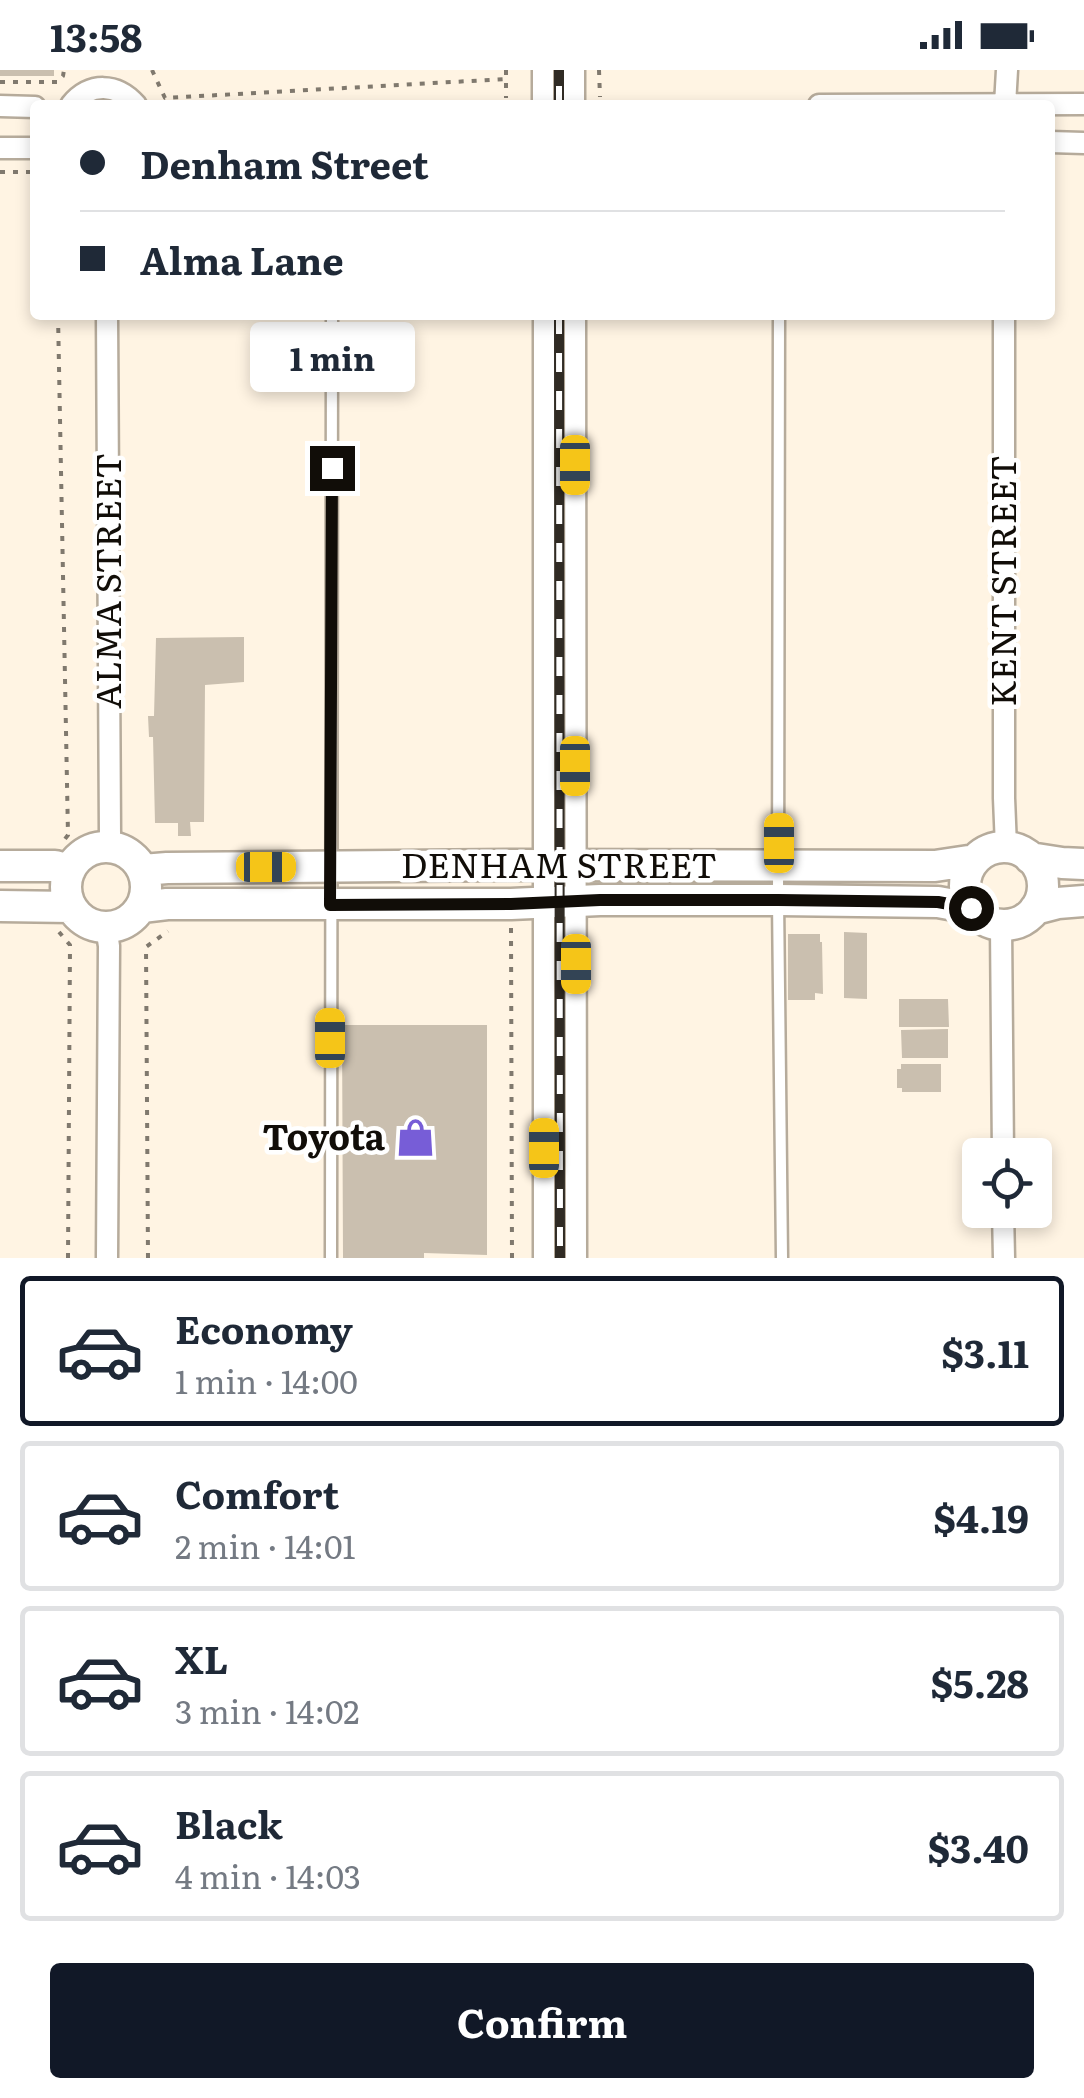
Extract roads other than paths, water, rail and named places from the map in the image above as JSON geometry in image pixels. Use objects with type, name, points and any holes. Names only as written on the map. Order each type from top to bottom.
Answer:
[{"type":"street","points":[[543,70],[543,100]]},
{"type":"street","points":[[574,70],[574,100]]},
{"type":"street","points":[[1006,100],[1007,70]]},
{"type":"street","points":[[72,100],[103,79],[130,99]]},
{"type":"street","points":[[1055,104],[1084,104]]},
{"type":"street","points":[[0,106],[30,106]]},
{"type":"street","points":[[1055,142],[1084,142]]},
{"type":"street","points":[[0,148],[30,148]]},
{"type":"street","name":"ALMA STREET","points":[[106,847],[110,836],[108,320]]},
{"type":"street","points":[[544,320],[544,1258]]},
{"type":"street","points":[[575,320],[576,1258]]},
{"type":"street","name":"KENT STREET","points":[[1004,320],[1004,798],[1018,853]]},
{"type":"street","points":[[0,906],[106,928],[127,922],[142,906],[146,882],[142,870],[128,854],[106,847],[85,853],[70,870],[66,882],[64,918]]},
{"type":"street","points":[[1084,864],[989,850],[975,860],[964,883],[971,908],[979,917],[1001,926],[1014,924],[1036,909],[1084,901]]},
{"type":"street","points":[[1018,853],[1038,867],[1043,888],[1036,909]]},
{"type":"street","name":"DENHAM STREET","points":[[142,870],[934,866],[975,860]]},
{"type":"street","points":[[0,866],[55,866],[70,870]]},
{"type":"street","name":"DENHAM STREET","points":[[142,906],[778,900],[938,902],[971,908]]},
{"type":"street","points":[[1001,926],[1003,1138]]},
{"type":"street","points":[[106,928],[107,1258]]},
{"type":"street","points":[[1003,1228],[1004,1258]]},
{"type":"lane","points":[[331,1258],[332,320]]},
{"type":"lane","points":[[779,320],[782,1258]]},
{"type":"railway","points":[[559,70],[559,100]]},
{"type":"railway","points":[[559,320],[560,1258]]},
{"type":"place","name":"Toyota","points":[[415,1138]]}]
